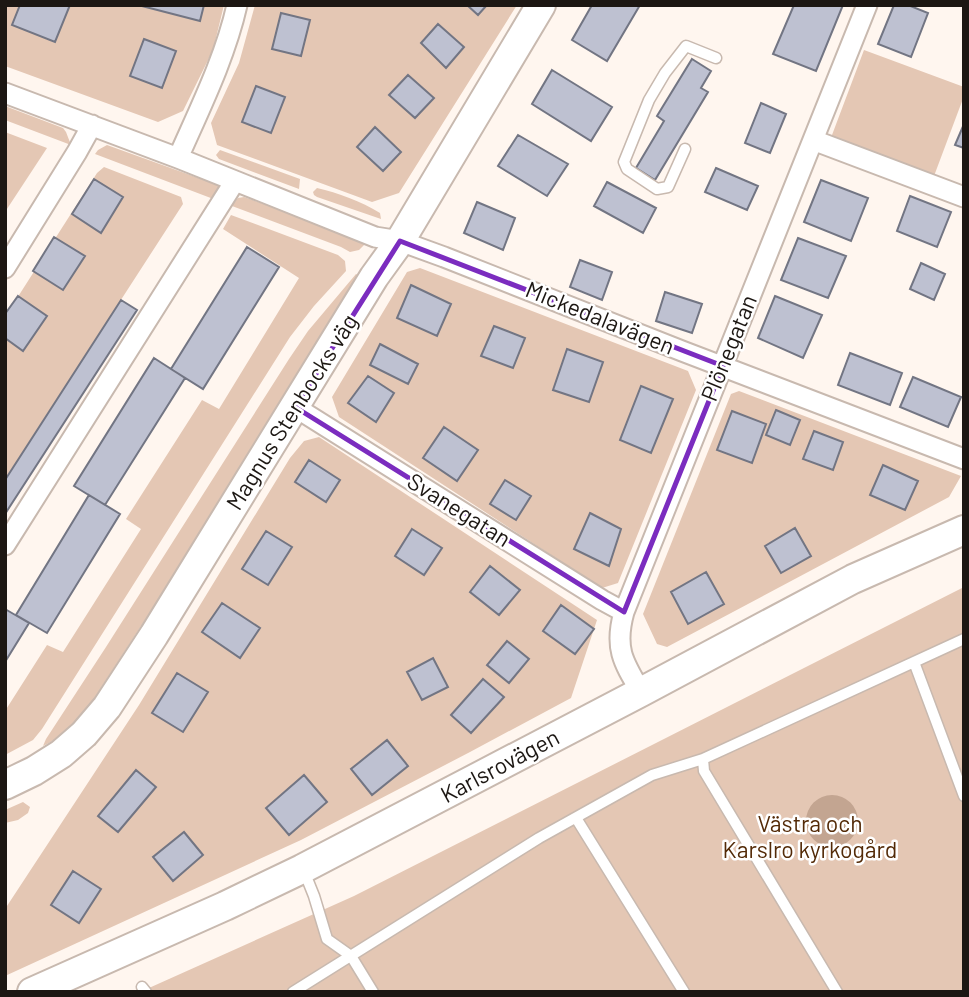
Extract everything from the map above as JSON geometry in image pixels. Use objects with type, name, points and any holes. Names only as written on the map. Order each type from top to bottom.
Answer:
[{"type":"street","points":[[178,158],[212,82],[232,29],[237,5]]},
{"type":"street","name":"Magnus Stenbocks väg","points":[[5,785],[61,754],[85,734],[107,707],[155,635],[374,278],[400,241],[541,5]]},
{"type":"street","name":"Plönegatan","points":[[640,692],[621,653],[619,630],[624,612],[867,5]]},
{"type":"street","name":"Mickedalavägen","points":[[5,93],[92,124],[375,237],[400,241],[444,257],[964,458]]},
{"type":"street","points":[[5,268],[92,124]]},
{"type":"street","points":[[813,140],[964,197]]},
{"type":"street","points":[[5,545],[235,181]]},
{"type":"street","name":"Svanegatan","points":[[295,407],[624,612]]},
{"type":"street","name":"Karlsrovägen","points":[[32,992],[302,869],[853,579],[964,530]]},
{"type":"lane","points":[[685,149],[668,187],[657,189],[627,169],[624,162],[649,100],[686,46],[716,58]]},
{"type":"lane","points":[[293,992],[539,838],[652,775],[703,759],[964,639]]},
{"type":"lane","points":[[914,662],[964,796]]},
{"type":"lane","points":[[703,759],[704,771],[837,992]]},
{"type":"lane","points":[[576,818],[684,992]]},
{"type":"lane","points":[[302,869],[314,896],[327,939],[351,956],[373,992]]},
{"type":"highlighted area","points":[[400,241],[723,366],[624,612],[295,407]]},
{"type":"green space","points":[[5,5],[224,5],[213,50],[183,111],[158,122],[5,66]]},
{"type":"green space","points":[[255,5],[517,5],[399,193],[372,202],[217,145],[211,123],[239,63]]},
{"type":"green space","points":[[864,50],[964,87],[964,96],[934,176],[833,138]]},
{"type":"green space","points":[[5,106],[63,128],[71,145],[5,120]]},
{"type":"green space","points":[[5,132],[47,148],[5,212]]},
{"type":"green space","points":[[107,145],[215,184],[221,188],[216,200],[95,154]]},
{"type":"green space","points":[[220,150],[300,179],[299,189],[219,159],[216,155]]},
{"type":"green space","points":[[104,167],[181,197],[183,204],[5,479],[5,317],[97,173]]},
{"type":"green space","points":[[317,188],[365,205],[380,213],[381,219],[317,197],[313,192]]},
{"type":"green space","points":[[244,197],[358,238],[365,244],[359,250],[350,252],[232,206],[238,198]]},
{"type":"green space","points":[[231,215],[338,255],[345,261],[346,271],[290,337],[42,729],[33,740],[5,755],[5,711],[47,645],[63,652],[141,529],[126,519],[202,400],[219,409],[299,278],[223,229]]},
{"type":"green space","points":[[420,268],[688,371],[696,390],[618,583],[602,588],[339,417],[332,397],[407,272]]},
{"type":"green space","points":[[356,274],[359,277],[88,708],[68,730],[43,746],[289,359],[308,331]]},
{"type":"green space","points":[[739,391],[961,476],[949,497],[667,647],[657,644],[643,614],[731,394]]},
{"type":"green space","points":[[319,437],[597,620],[571,698],[301,840],[5,976],[5,909],[139,705],[290,458],[304,441]]},
{"type":"green space","name":"Västra och Karslro kyrkogård","points":[[964,587],[964,992],[140,992],[354,896]]},
{"type":"green space","points":[[23,802],[30,807],[28,813],[18,820],[5,823],[5,810]]},
{"type":"shaded area","points":[[832,795],[842,797],[850,803],[856,811],[856,831],[850,839],[842,845],[832,847],[822,845],[814,839],[808,831],[806,821],[808,811],[814,803],[822,797]]},
{"type":"building","points":[[20,5],[70,5],[55,42],[12,25]]},
{"type":"building","points":[[138,5],[204,5],[200,21]]},
{"type":"building","points":[[467,5],[487,5],[478,15]]},
{"type":"building","points":[[592,5],[640,5],[607,61],[572,40]]},
{"type":"building","points":[[794,5],[843,5],[816,71],[773,54]]},
{"type":"building","points":[[894,5],[908,5],[928,13],[911,57],[878,44]]},
{"type":"building","points":[[281,13],[310,20],[301,56],[272,49]]},
{"type":"building","points":[[438,24],[464,47],[446,68],[421,43]]},
{"type":"building","points":[[144,39],[176,51],[162,88],[130,76]]},
{"type":"building","points":[[692,59],[711,71],[701,88],[708,92],[655,180],[636,168],[664,121],[657,116]]},
{"type":"building","points":[[552,70],[612,107],[591,141],[532,104]]},
{"type":"building","points":[[408,75],[434,98],[415,118],[389,95]]},
{"type":"building","points":[[256,86],[285,97],[271,133],[242,122]]},
{"type":"building","points":[[761,103],[786,114],[770,153],[745,143]]},
{"type":"building","points":[[964,124],[964,148],[955,145]]},
{"type":"building","points":[[375,127],[401,152],[383,171],[357,147]]},
{"type":"building","points":[[518,135],[568,164],[547,196],[498,166]]},
{"type":"building","points":[[716,168],[758,186],[747,210],[705,192]]},
{"type":"building","points":[[94,179],[123,197],[101,233],[72,214]]},
{"type":"building","points":[[821,180],[868,198],[851,241],[804,222]]},
{"type":"building","points":[[607,182],[656,208],[643,233],[594,206]]},
{"type":"building","points":[[910,196],[951,212],[937,247],[897,231]]},
{"type":"building","points":[[477,202],[515,218],[503,250],[464,233]]},
{"type":"building","points":[[54,237],[85,256],[63,290],[33,271]]},
{"type":"building","points":[[798,238],[846,256],[828,298],[781,280]]},
{"type":"building","points":[[247,247],[279,267],[203,389],[171,369]]},
{"type":"building","points":[[580,260],[612,272],[602,300],[570,287]]},
{"type":"building","points":[[921,263],[945,274],[934,300],[910,289]]},
{"type":"building","points":[[411,285],[451,304],[437,336],[397,318]]},
{"type":"building","points":[[665,292],[702,304],[692,333],[656,321]]},
{"type":"building","points":[[18,296],[47,316],[23,351],[5,338],[5,314]]},
{"type":"building","points":[[775,296],[822,315],[803,358],[758,338]]},
{"type":"building","points":[[121,300],[137,310],[5,514],[5,480]]},
{"type":"building","points":[[494,326],[525,338],[513,368],[481,356]]},
{"type":"building","points":[[380,344],[418,364],[408,384],[370,365]]},
{"type":"building","points":[[567,349],[603,362],[589,402],[553,390]]},
{"type":"building","points":[[850,353],[902,373],[890,405],[838,385]]},
{"type":"building","points":[[154,358],[185,378],[105,505],[74,486]]},
{"type":"building","points":[[368,376],[394,393],[376,422],[348,403]]},
{"type":"building","points":[[913,377],[961,397],[948,427],[900,407]]},
{"type":"building","points":[[641,386],[673,399],[651,453],[620,440]]},
{"type":"building","points":[[776,410],[800,420],[790,445],[766,435]]},
{"type":"building","points":[[732,411],[766,424],[752,463],[717,450]]},
{"type":"building","points":[[444,427],[478,450],[457,481],[423,458]]},
{"type":"building","points":[[814,431],[843,442],[833,470],[803,459]]},
{"type":"building","points":[[309,460],[340,480],[326,502],[295,482]]},
{"type":"building","points":[[883,465],[918,481],[905,510],[870,495]]},
{"type":"building","points":[[505,480],[531,496],[516,520],[490,504]]},
{"type":"building","points":[[89,495],[120,514],[47,633],[16,615]]},
{"type":"building","points":[[590,513],[621,529],[609,566],[574,549]]},
{"type":"building","points":[[795,528],[811,556],[781,573],[765,546]]},
{"type":"building","points":[[412,529],[442,548],[424,575],[395,556]]},
{"type":"building","points":[[266,531],[292,547],[268,585],[242,569]]},
{"type":"building","points":[[490,566],[520,590],[499,615],[470,592]]},
{"type":"building","points":[[706,572],[724,604],[688,624],[671,592]]},
{"type":"building","points":[[222,603],[260,628],[240,658],[202,632]]},
{"type":"building","points":[[561,605],[594,629],[575,654],[543,631]]},
{"type":"building","points":[[5,609],[29,623],[5,662]]},
{"type":"building","points":[[507,641],[529,659],[509,683],[487,665]]},
{"type":"building","points":[[433,658],[448,687],[422,700],[407,672]]},
{"type":"building","points":[[177,673],[208,692],[183,732],[152,713]]},
{"type":"building","points":[[483,679],[504,697],[471,733],[451,715]]},
{"type":"building","points":[[387,740],[408,766],[372,795],[351,769]]},
{"type":"building","points":[[136,770],[156,787],[118,832],[98,816]]},
{"type":"building","points":[[304,775],[327,802],[289,835],[266,808]]},
{"type":"building","points":[[184,832],[203,855],[173,881],[153,857]]},
{"type":"building","points":[[73,871],[101,889],[79,923],[51,905]]}]
